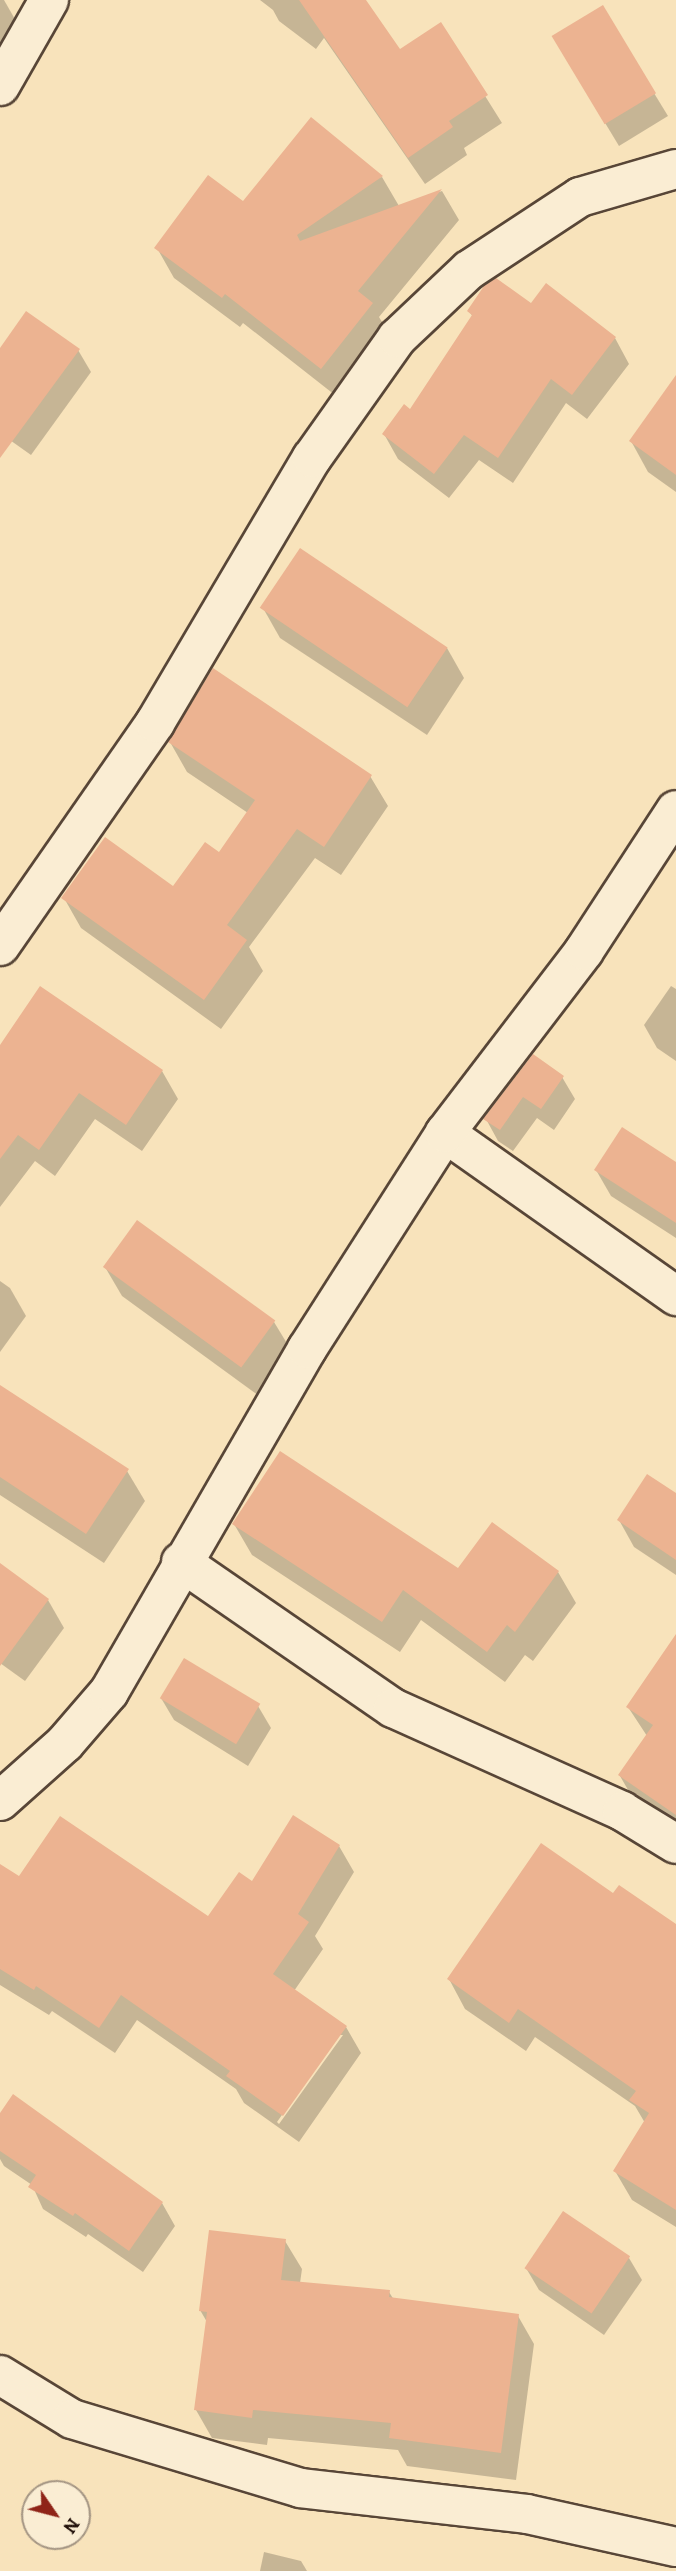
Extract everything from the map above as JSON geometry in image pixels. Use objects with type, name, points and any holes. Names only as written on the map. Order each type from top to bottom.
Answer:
[{"type":"street","points":[[0,86],[49,0]]},
{"type":"street","points":[[0,946],[155,723],[312,458],[397,338],[469,270],[580,197],[676,169]]},
{"type":"street","points":[[0,1801],[65,1744],[109,1692],[181,1562],[307,1349],[445,1133],[584,951],[676,810]]},
{"type":"street","points":[[445,1133],[676,1296]]},
{"type":"street","points":[[181,1562],[393,1708],[622,1811],[676,1844]]},
{"type":"street","points":[[0,2375],[72,2419],[300,2488],[527,2514],[676,2547]]},
{"type":"building","points":[[299,0],[366,0],[400,49],[441,22],[488,95],[449,121],[453,127],[408,158]]},
{"type":"building","points":[[603,5],[656,93],[605,124],[552,36]]},
{"type":"building","points":[[311,117],[383,176],[297,235],[300,241],[442,189],[358,291],[373,303],[321,369],[225,294],[222,298],[154,248],[208,175],[243,201]]},
{"type":"building","points":[[496,278],[531,303],[546,283],[616,337],[572,395],[551,379],[498,458],[464,435],[434,474],[382,434],[404,404],[410,409],[472,315],[467,311],[484,286]]},
{"type":"building","points":[[26,311],[80,349],[0,458],[0,348]]},
{"type":"building","points":[[676,375],[676,475],[629,441]]},
{"type":"building","points":[[300,548],[448,648],[407,707],[260,608]]},
{"type":"building","points":[[213,668],[372,775],[324,847],[297,829],[227,925],[247,940],[204,1000],[61,898],[105,837],[173,886],[205,842],[219,852],[255,800],[168,742]]},
{"type":"building","points":[[40,986],[163,1070],[126,1125],[79,1093],[39,1150],[18,1135],[0,1159],[0,1045]]},
{"type":"building","points":[[533,1054],[564,1076],[541,1109],[523,1097],[500,1130],[483,1119]]},
{"type":"building","points":[[622,1127],[676,1162],[676,1223],[594,1170]]},
{"type":"building","points":[[137,1220],[275,1321],[241,1367],[103,1267]]},
{"type":"building","points":[[0,1385],[129,1469],[86,1534],[0,1477]]},
{"type":"building","points":[[280,1451],[458,1568],[492,1522],[559,1571],[515,1632],[507,1625],[487,1652],[403,1590],[382,1622],[232,1524]]},
{"type":"building","points":[[647,1474],[676,1493],[676,1560],[617,1520]]},
{"type":"building","points":[[0,1563],[49,1599],[0,1666]]},
{"type":"building","points":[[676,1634],[676,1815],[618,1775],[653,1725],[626,1707]]},
{"type":"building","points":[[184,1658],[260,1704],[236,1744],[160,1698]]},
{"type":"building","points":[[293,1815],[340,1845],[298,1914],[309,1922],[273,1974],[347,2026],[283,2116],[226,2076],[230,2071],[121,1995],[99,2028],[36,1986],[34,1990],[0,1969],[0,1864],[19,1876],[60,1816],[208,1916],[239,1872],[252,1881]]},
{"type":"building","points":[[541,1843],[613,1893],[619,1885],[676,1924],[676,2210],[613,2171],[649,2113],[629,2100],[636,2091],[518,2009],[509,2023],[447,1979]]},
{"type":"building","points":[[13,2094],[163,2202],[129,2251],[75,2213],[73,2216],[28,2187],[36,2175],[0,2151],[0,2113]]},
{"type":"building","points":[[563,2211],[630,2256],[592,2313],[524,2268]]},
{"type":"building","points":[[209,2230],[286,2239],[281,2280],[390,2290],[389,2297],[519,2314],[501,2453],[389,2438],[391,2423],[253,2410],[252,2418],[194,2410],[207,2312],[199,2311]]}]
